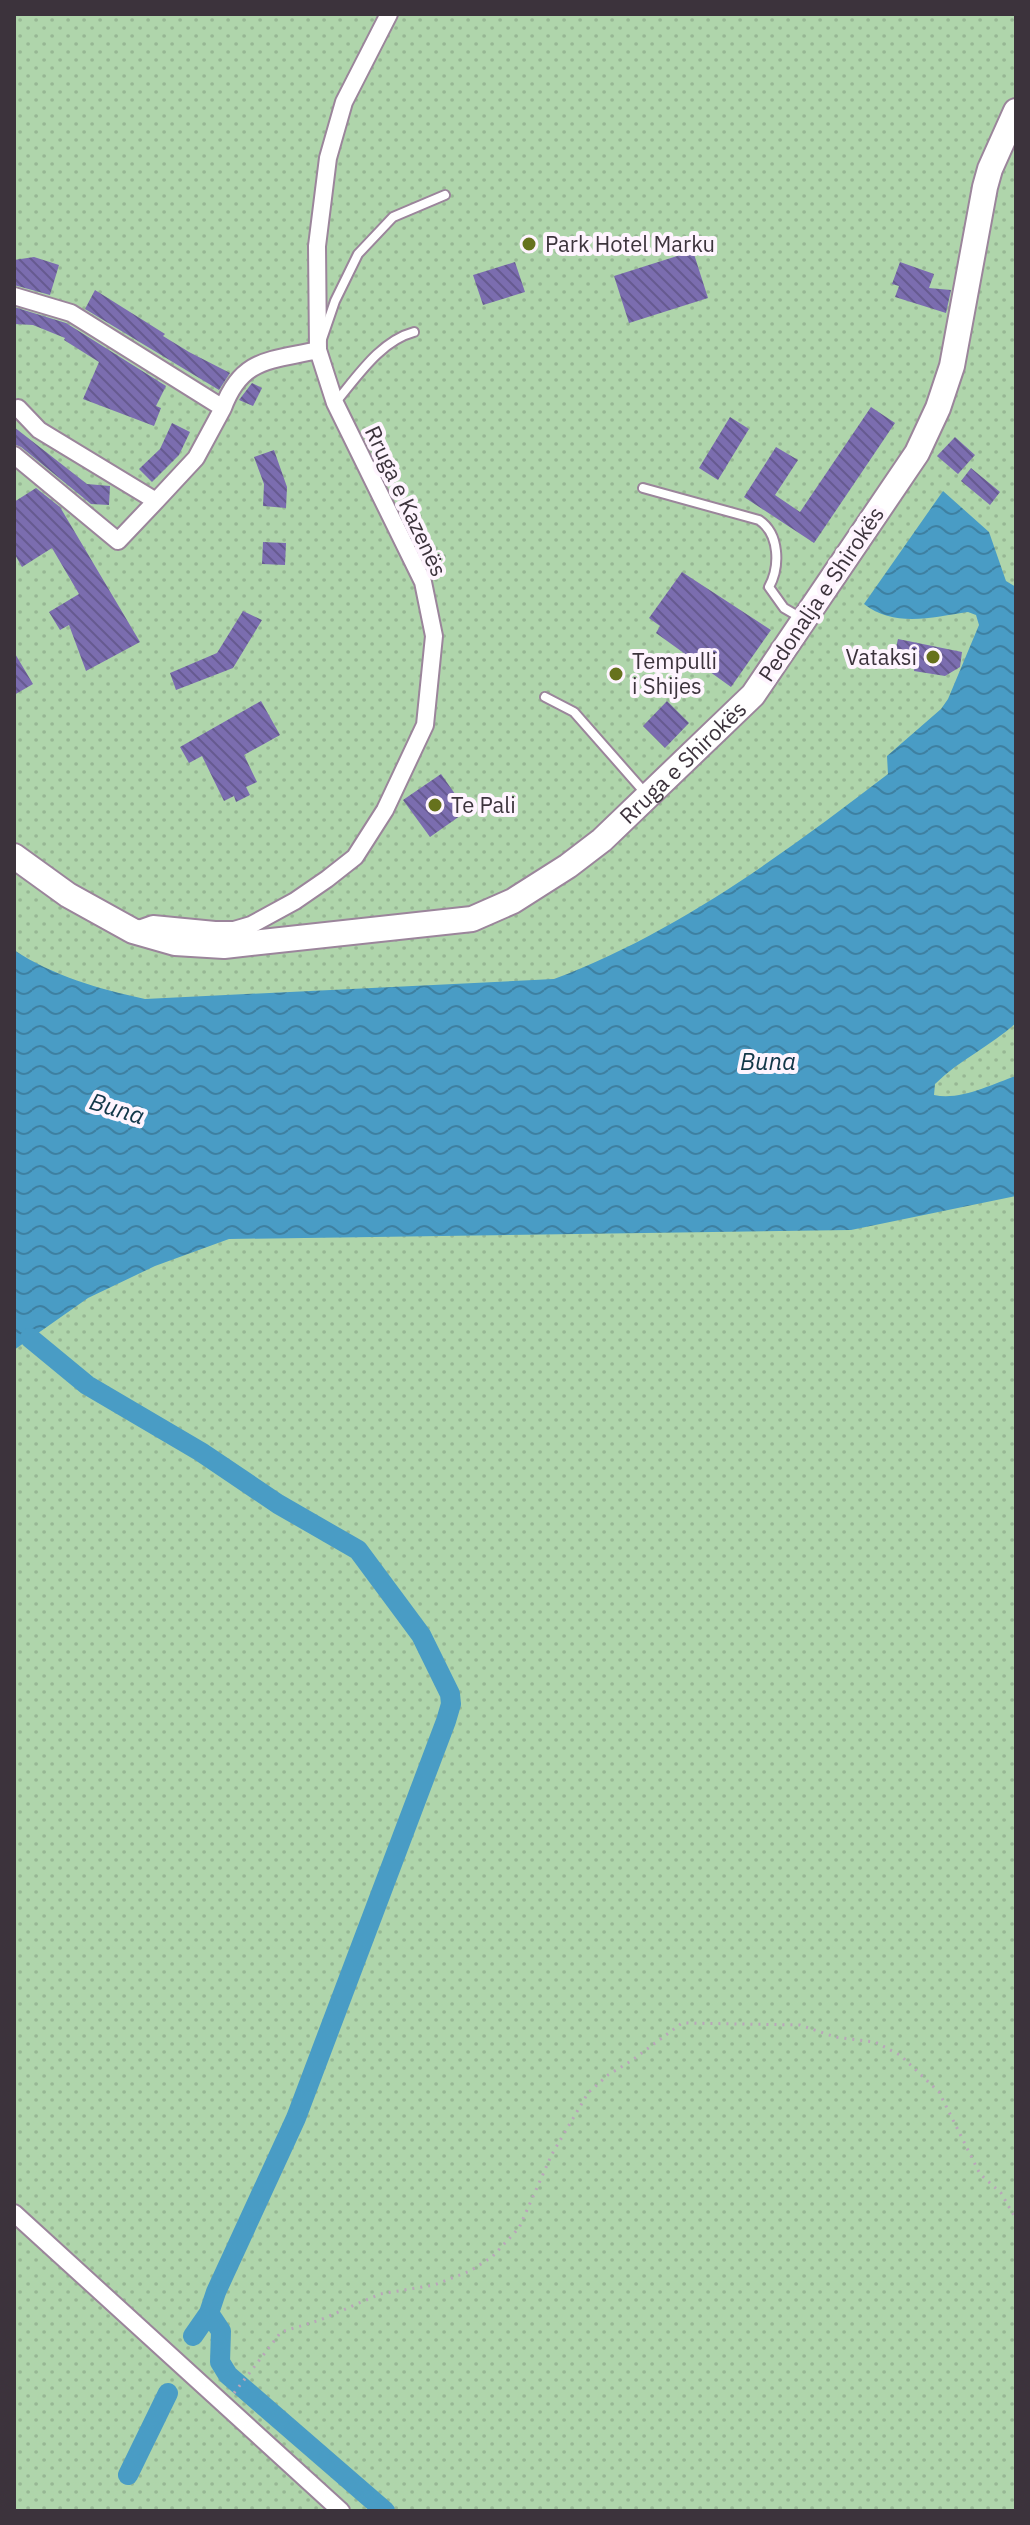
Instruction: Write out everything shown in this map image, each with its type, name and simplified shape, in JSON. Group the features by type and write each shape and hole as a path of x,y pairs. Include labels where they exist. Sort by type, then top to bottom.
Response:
{"main road":[{"name":"Rruga e Shirokës","path":"14,856 68,895 133,931 175,943 224,946 472,919 513,901 568,866 602,840 753,695 917,453 952,366 985,187 1016,111"}],"street":[{"name":"Rruga e Kazenës","path":"133,931 153,924 234,930 251,925 295,901 327,879 355,857 385,810 425,725 434,636 423,582 335,403 318,350 317,246 328,158 344,102 389,14"},
{"path":"14,296 71,313 223,408"},
{"path":"14,455 118,541 196,458 223,408 231,386 255,365 318,350"},
{"path":"18,408 39,430 156,501"},
{"path":"14,2213 341,2511"}],"lane":[{"path":"318,350 335,301 358,254 393,217 445,195"},
{"path":"335,403 375,355 396,338 414,332"},
{"path":"643,488 759,520 769,526 775,540 774,578 769,587 784,608 805,620"},
{"path":"545,697 574,712 647,795"}],"path":[{"path":"226,2405 281,2332 320,2320 380,2294 434,2285 470,2271 492,2257 519,2228 545,2166 588,2093 608,2075 682,2023 800,2025 835,2037 875,2042 900,2055 939,2092 980,2174 1001,2193 1016,2219"}],"green space":[{"path":"14,14 1016,14 1016,2511 14,2511"}],"water":[{"name":"Buna","path":"943,491 989,532 1006,581 1016,587 1016,1023 944,1075 935,1084 934,1095 965,1094 1016,1076 1016,1196 851,1230 229,1239 155,1266 88,1298 14,1350 14,950 44,967 77,980 145,999 554,979 644,939 728,889 888,774 887,756 941,709 948,699 979,625 976,615 968,612 928,618 901,618 888,616 864,604"}],"building":[{"path":"693,251 708,298 629,323 614,276"},
{"path":"34,257 59,265 50,295 14,285 14,260"},
{"path":"515,262 525,292 483,305 473,275"},
{"path":"900,262 934,274 929,288 951,290 946,313 895,297 899,286 892,284"},
{"path":"95,290 189,352 230,373 219,390 85,309"},
{"path":"14,307 66,323 166,386 156,406 161,408 154,426 83,399 99,362 65,338 33,325 14,324"},
{"path":"252,383 262,388 253,406 239,400"},
{"path":"871,407 895,423 814,543 744,497 776,447 798,460 775,495 800,512"},
{"path":"730,417 749,429 718,480 699,468"},
{"path":"172,423 190,432 179,455 152,482 139,469 160,449"},
{"path":"14,427 87,484 110,486 109,505 91,504 14,444"},
{"path":"955,437 975,455 958,474 937,456"},
{"path":"274,450 287,487 286,508 263,506 264,484 254,457"},
{"path":"971,468 1000,492 990,505 961,481"},
{"path":"36,488 60,507 140,642 86,671 69,625 60,630 49,612 79,594 52,548 22,567 14,553 14,502"},
{"path":"263,542 286,543 285,565 262,564"},
{"path":"682,572 771,630 731,687 656,633 660,626 649,618"},
{"path":"243,611 262,620 233,668 176,690 170,673 217,653"},
{"name":"Vataksi","path":"898,639 962,652 960,667 945,676 914,671 916,659 894,656"},
{"path":"14,652 33,684 14,695"},
{"path":"261,701 280,735 244,755 257,782 246,787 250,795 236,802 234,796 224,801 202,756 189,763 180,747"},
{"path":"667,701 689,723 665,748 643,726"},
{"name":"Te Pali","path":"441,774 467,811 430,837 403,800"}],"waterway":[{"path":"30,1338 87,1385 358,1550 421,1635 450,1694 451,1704 446,1721 296,2118 209,2313 221,2331 220,2362 228,2375 385,2511"},
{"path":"193,2336 209,2313"},
{"path":"128,2475 168,2393"}],"place":[{"name":"Park Hotel Marku","path":"529,244"},
{"name":"Vataksi","path":"933,657"},
{"name":"Tempulli i Shijes","path":"616,674"},
{"name":"Te Pali","path":"435,805"}]}
